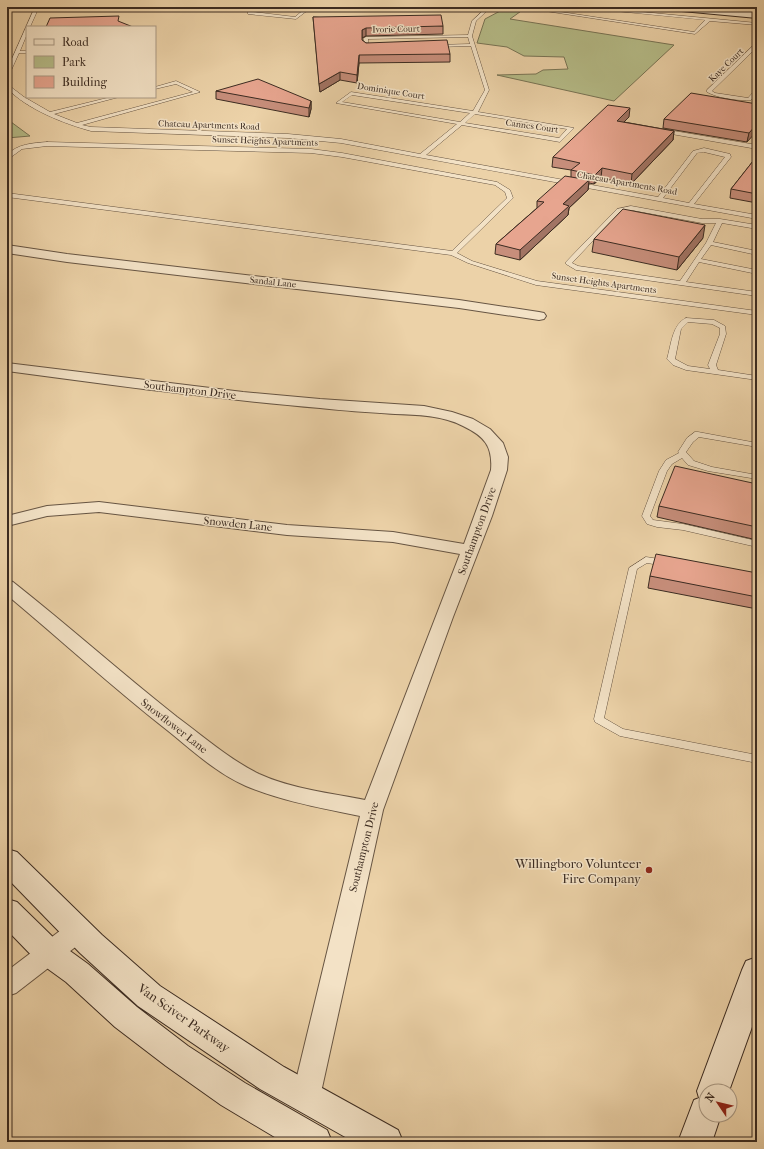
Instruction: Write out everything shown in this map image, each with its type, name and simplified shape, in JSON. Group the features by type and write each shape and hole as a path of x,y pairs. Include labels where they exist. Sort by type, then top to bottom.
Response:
{"street":[{"path":"671,7 757,15"},
{"name":"Sandal Lane","path":"7,249 60,257 459,304 539,316"},
{"name":"Southampton Drive","path":"7,366 112,381 320,404 424,411 447,415 468,422 485,432 495,443 500,457 498,470 484,516 372,810 306,1097"},
{"name":"Snowden Lane","path":"7,521 47,511 99,507 125,509 205,521 274,529 400,538 470,550"},
{"name":"Snowflower Lane","path":"7,586 66,634 132,692 227,767 253,780 278,789 303,796 372,810"},
{"name":"Van Sciver Parkway","path":"7,860 78,931 149,996 210,1038 306,1097 386,1142"},
{"path":"7,911 48,952 77,973 126,1017 177,1056 233,1094 316,1142"},
{"path":"7,985 48,952 78,931"},
{"path":"716,1083 757,970"},
{"path":"695,1142 702,1123"}],"lane":[{"path":"28,26 38,7"},
{"path":"256,7 249,13 296,18 310,7"},
{"path":"422,155 476,112 487,90 470,36 474,21 489,7"},
{"path":"577,7 757,24"},
{"path":"541,10 695,33 709,19"},
{"path":"7,75 26,30"},
{"name":"Ivorie Court","path":"381,47 366,48 366,38 470,36"},
{"path":"21,43 26,42"},
{"name":"Ivorie Court","path":"427,46 472,45"},
{"name":"Kaye Court","path":"757,45 709,92 749,99 757,89"},
{"path":"17,52 26,52"},
{"path":"74,125 198,92 176,82 156,88"},
{"name":"Chateau Apartments Road","path":"7,85 16,94 50,114 74,125 105,131 288,136 323,139 422,155 757,217"},
{"name":"Dominique Court","path":"463,123 338,103 352,93 476,112"},
{"path":"50,114 113,98"},
{"name":"Cannes Court","path":"463,123 560,140 571,128 476,112"},
{"path":"658,130 757,147"},
{"name":"Sunset Heights Apartments","path":"7,158 13,151 20,148 47,144 311,151 342,155 497,184 508,191 510,198 453,253"},
{"path":"660,198 695,152 704,150 728,155 728,157 691,204"},
{"name":"Sunset Heights Apartments","path":"7,195 453,253 470,262 536,283 757,313"},
{"path":"757,227 720,221 702,221 631,208 619,210 568,263 576,268 757,294"},
{"path":"682,283 708,243 720,221"},
{"path":"708,243 757,252"},
{"path":"697,260 757,272"},
{"path":"715,371 712,365 723,334 723,326 714,322 686,320 678,329 670,359 675,364 689,369 715,371 757,378"},
{"path":"757,445 698,434 690,440 682,452 683,454 669,462 663,471 646,516 650,522 665,526 683,527 757,544"},
{"path":"683,454 691,463 711,469 757,477"},
{"path":"675,564 646,560 633,568 599,719 620,732 757,759"}],"green space":[{"path":"524,9 510,19 674,45 614,101 497,75 536,74 543,70 568,69 564,57 524,56 507,47 477,43 485,19 502,10"},
{"path":"7,119 30,136 7,138"}],"building":[{"path":"441,15 443,26 366,28 362,30 362,40 366,43 447,40 450,54 359,55 357,75 340,72 319,84 313,17"},
{"path":"119,16 118,21 130,26 46,26 50,18"},
{"path":"258,79 311,101 309,108 216,91"},
{"path":"691,93 757,104 757,124 749,133 664,119"},
{"path":"608,105 630,108 617,121 674,131 632,174 602,168 595,175 571,170 580,163 553,157"},
{"path":"757,156 757,194 731,189"},
{"path":"565,176 589,180 563,204 569,206 520,250 496,244 544,202 537,201"},
{"path":"623,209 705,225 679,257 594,239"},
{"path":"675,466 757,484 757,527 659,506"},
{"path":"656,554 757,573 757,597 650,576"}],"place":[{"name":"Willingboro Volunteer Fire Company","path":"649,870"}]}
